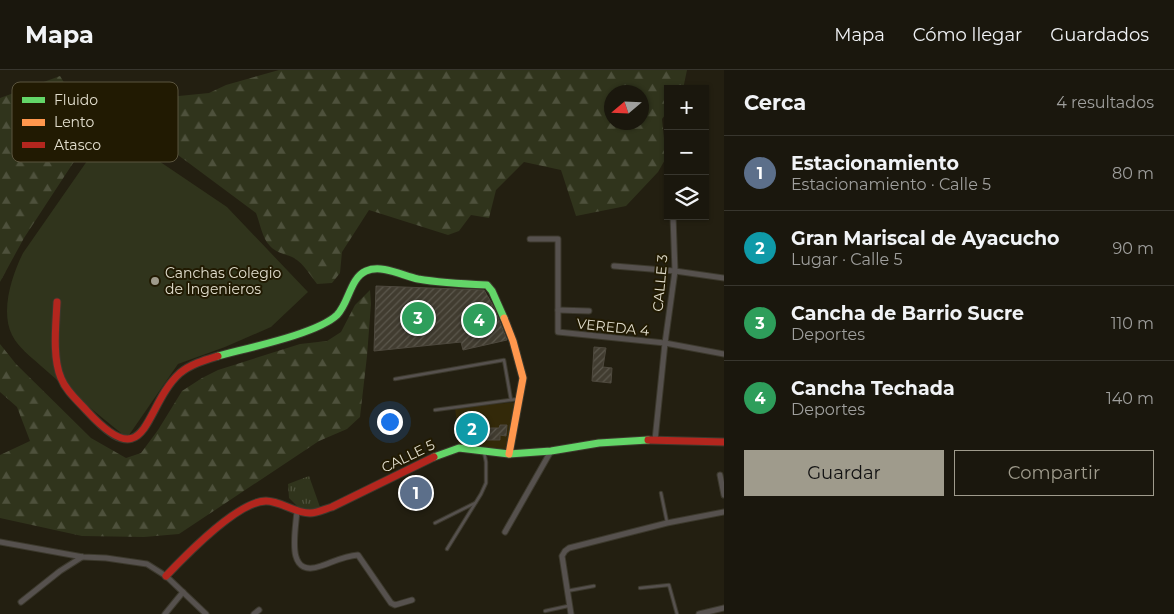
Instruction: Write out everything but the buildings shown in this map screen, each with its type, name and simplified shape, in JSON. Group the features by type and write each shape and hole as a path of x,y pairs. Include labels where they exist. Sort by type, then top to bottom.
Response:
{"street":[{"name":"CALLE 3","path":"655,440 675,271 673,220"},
{"name":"VEREDA 4","path":"530,239 558,239 558,332 665,343 724,354"},
{"path":"614,266 675,271 724,278"},
{"path":"57,302 56,340 58,368 66,387 101,426 121,440 137,436 144,429 169,385 182,372 198,362 303,332 329,321 344,306 357,278 366,271 379,269 456,284 487,285 499,305 520,364 523,378 509,454"},
{"path":"558,310 589,311"},
{"name":"CALLE 5","path":"166,576 201,543 230,519 254,503 264,500 311,513 332,507 401,472 450,450 468,449 509,454 551,451 599,443 655,440 724,442"},
{"path":"505,532 551,451"},
{"path":"720,476 724,495"},
{"path":"297,510 294,548 296,560 302,566 310,569 356,555 360,556 374,580 391,603 395,605 412,600"},
{"path":"571,614 562,556 569,548 668,523 724,512"},
{"path":"0,542 83,557 106,558 147,564 166,576 206,614"},
{"path":"21,602 60,571 83,557"},
{"path":"164,614 183,592"},
{"path":"699,614 724,608"}],"lane":[{"path":"395,379 504,360 511,400"},
{"path":"435,410 520,399"},
{"path":"447,549 486,483 484,452"},
{"path":"661,493 668,523"},
{"path":"435,523 476,502"},
{"path":"640,588 669,585 677,614"},
{"path":"567,590 594,586"},
{"path":"546,611 570,606"}],"shaded area":[{"path":"519,402 509,454 459,448 455,407"}],"green space":[{"path":"279,70 687,70 684,85 664,85 664,116 662,119 664,162 658,172 626,206 576,216 561,170 524,162 496,190 489,218 471,215 459,231 448,235 369,210 342,252 340,273 332,283 317,284 298,260 275,250 267,243 256,213 178,155 178,96 209,93 226,85"},
{"path":"60,76 64,82 44,82"},
{"path":"12,94 12,162 74,162 24,238 0,282 0,98"},
{"name":"Canchas Colegio de Ingenieros","path":"86,162 160,162 227,207 308,292 271,327 225,347 178,364 127,438 21,348 12,335 7,315 7,304 15,272 23,253"},
{"path":"370,290 371,304 367,356 360,417 347,429 319,441 179,534 144,537 82,536 0,518 0,455 30,441 17,407 0,392 0,344 16,364 91,438 126,458 141,453 182,391 218,370 300,344 327,341 341,332 355,305"},
{"path":"309,476 320,507 306,510 299,508 289,498 288,484"}],"traffic: fast":[{"path":"218,356 281,340 327,322 341,310 356,279 361,274 372,269 392,271 412,278 487,285 492,291 504,318"},
{"path":"434,457 459,448 509,454 551,451 599,443 648,440"}],"traffic: slow":[{"path":"504,318 513,341 523,378 509,454"}],"traffic: jam":[{"path":"57,302 55,330 56,360 63,383 76,400 107,430 122,438 134,438 143,430 168,387 180,373 193,365 218,356"},
{"path":"648,440 724,442"},
{"path":"166,576 227,519 254,503 266,501 298,511 318,512 434,457"}],"place":[{"name":"Canchas Colegio de Ingenieros","path":"155,281"},
{"name":"Cancha de Barrio Sucre","path":"418,318"},
{"name":"Cancha Techada","path":"479,320"},
{"name":"Gran Mariscal de Ayacucho","path":"472,429"},
{"name":"Estacionamiento","path":"416,493"}]}
